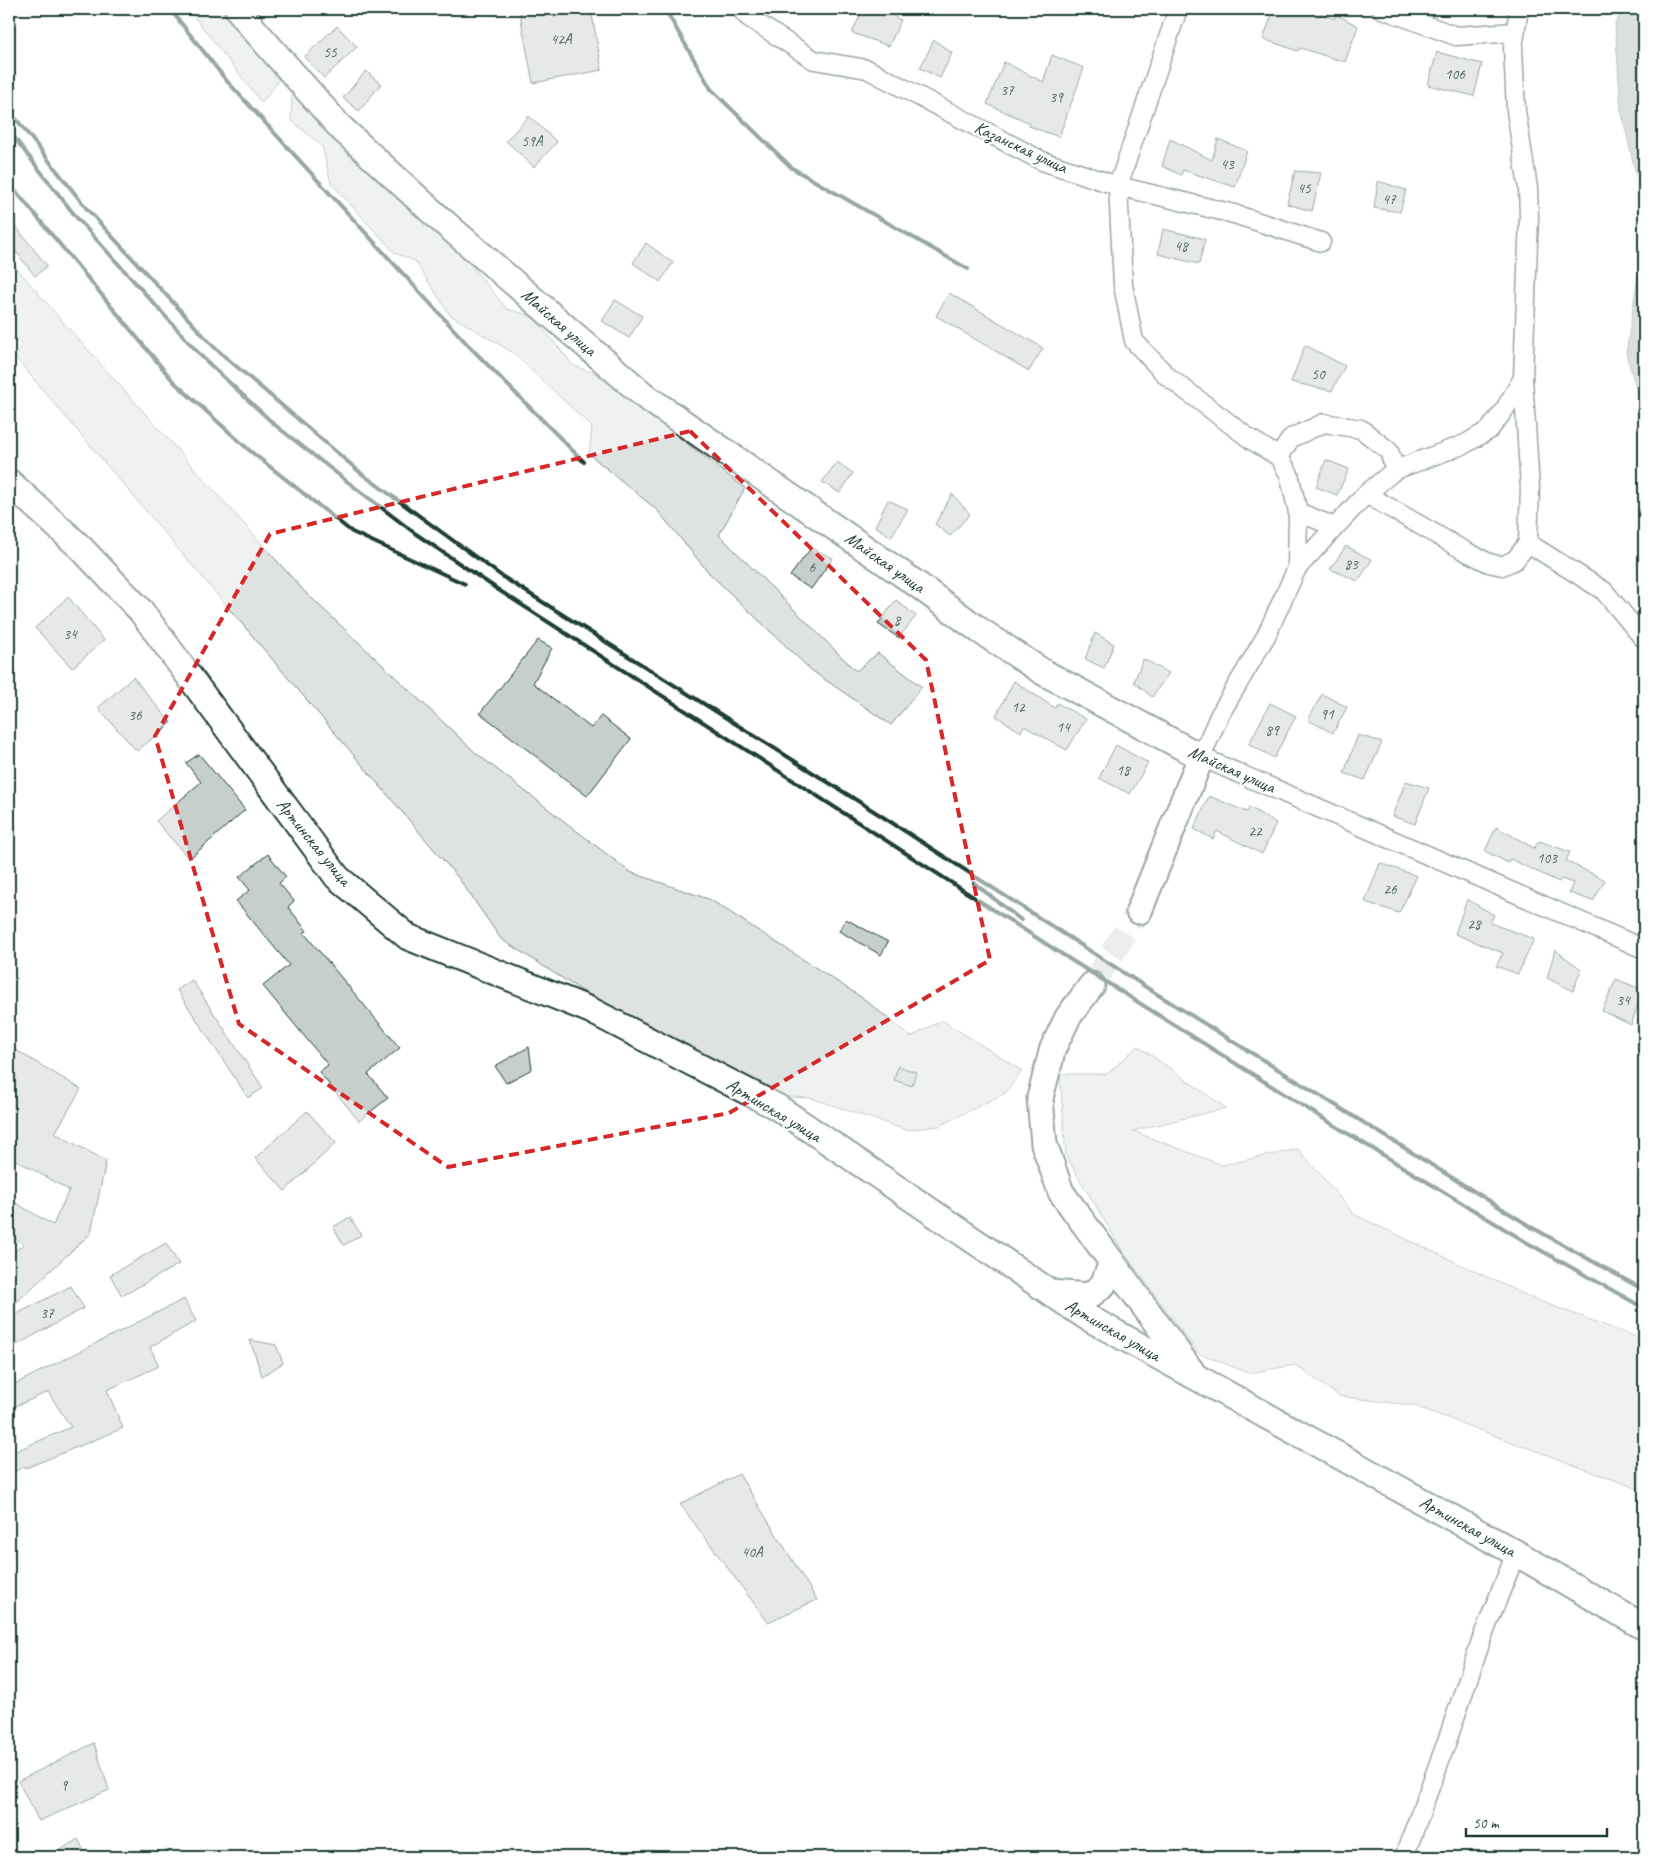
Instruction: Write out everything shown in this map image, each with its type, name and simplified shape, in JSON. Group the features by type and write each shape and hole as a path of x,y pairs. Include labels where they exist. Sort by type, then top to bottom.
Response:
{"street":[{"name":"Майская улица","path":"238,9 340,126 440,219 646,397 918,585 979,630 1043,672 1201,757 1644,949"},
{"name":"Казанская улица","path":"741,9 748,17 814,60 867,69 1042,161 1118,186 1234,214 1321,242"},
{"path":"1178,9 1118,186 1123,285 1134,340 1167,376 1250,439 1279,457 1289,474 1298,512 1297,568"},
{"path":"1382,9 1456,36 1515,32"},
{"path":"1366,494 1489,563 1502,566 1515,560 1528,543 1530,488 1523,378 1529,216 1528,188 1516,111 1512,48 1519,9"},
{"path":"1140,911 1219,716 1266,636 1297,568 1366,494 1394,470 1465,444 1489,430 1503,412 1523,378"},
{"path":"1279,457 1292,438 1324,423 1361,429 1389,451 1394,470"},
{"name":"Артинская улица","path":"9,482 80,547 141,611 337,877 408,937 590,1010 777,1107 1084,1316 1516,1552 1644,1627"},
{"path":"1298,512 1335,527"},
{"path":"1528,543 1604,591 1644,639"},
{"path":"1092,985 1068,1017 1053,1048 1040,1098 1044,1144 1061,1192 1196,1378"},
{"path":"1051,1293 1089,1296 1103,1286 1112,1262"},
{"path":"1404,1857 1446,1744 1482,1638 1516,1552"}],"highlighted area":[{"path":"690,431 926,660 990,960 729,1113 448,1167 239,1024 155,736 270,534"}],"shaded area":[{"path":"188,9 221,9 279,80 262,103"},
{"path":"1623,9 1644,9 1644,210 1621,110 1615,24"},
{"path":"292,94 469,263 507,309 532,316 574,366 597,374 745,488 719,535 856,671 878,653 922,687 891,725 811,670 709,573 657,510 589,454 592,427 512,352 450,315 415,261 395,253 331,183 322,146 291,120"},
{"path":"1644,236 1644,414 1626,354"},
{"path":"9,259 303,590 477,754 630,872 711,900 864,999 911,1037 942,1020 1022,1071 1005,1093 939,1126 906,1130 811,1098 770,1096 626,1019 501,939 460,880 14,356 23,343 9,336"},
{"path":"1138,1046 1226,1108 1133,1131 1222,1165 1298,1149 1355,1215 1532,1298 1644,1340 1644,1491 1415,1406 1339,1396 1295,1365 1249,1373 1198,1353 1122,1250 1066,1156 1060,1074 1107,1074"}],"building":[{"path":"519,9 591,9 602,70 533,83"},
{"path":"863,9 880,9 901,20 889,46 852,33"},
{"path":"1274,9 1310,9 1334,19 1336,14 1358,26 1345,62 1300,48 1298,51 1263,39"},
{"path":"337,26 357,47 324,78 304,57"},
{"path":"934,40 952,53 940,78 920,68"},
{"path":"1437,52 1482,64 1474,96 1428,85"},
{"path":"1052,55 1084,68 1059,137 1029,126 1030,123 987,104 1004,62 1043,82"},
{"path":"366,71 381,84 359,111 343,98"},
{"path":"529,116 557,142 534,167 506,141"},
{"path":"1170,139 1212,160 1218,139 1247,151 1235,187 1183,170 1181,175 1162,166"},
{"path":"1295,171 1321,173 1312,211 1287,204"},
{"path":"1378,181 1406,190 1400,212 1374,208"},
{"path":"9,218 47,266 35,276 9,243"},
{"path":"1163,229 1205,239 1199,264 1158,254"},
{"path":"646,243 673,263 660,282 633,263"},
{"path":"949,293 1043,348 1029,371 936,316"},
{"path":"615,300 642,316 629,338 602,321"},
{"path":"1305,345 1345,366 1332,391 1291,382"},
{"path":"1326,460 1349,469 1337,495 1316,487"},
{"path":"837,462 853,473 840,493 822,482"},
{"path":"952,494 970,514 950,536 935,524"},
{"path":"888,500 908,509 891,537 875,526"},
{"path":"1346,546 1372,560 1358,581 1330,569"},
{"path":"811,548 833,558 811,589 790,576"},
{"path":"68,597 104,640 72,668 35,628"},
{"path":"896,600 916,616 899,638 878,624"},
{"path":"1095,633 1114,644 1104,668 1085,659"},
{"path":"538,640 552,648 533,683 591,728 601,716 631,739 587,796 480,713"},
{"path":"1143,659 1169,673 1152,697 1134,682"},
{"path":"133,677 171,723 137,751 98,708"},
{"path":"1014,681 1055,708 1057,703 1086,719 1067,750 1024,726 1021,732 996,716"},
{"path":"1322,694 1347,707 1333,733 1308,720"},
{"path":"1270,703 1296,716 1274,758 1249,744"},
{"path":"1358,735 1382,742 1365,780 1344,773"},
{"path":"1116,745 1148,763 1130,794 1099,778"},
{"path":"199,754 245,810 189,859 156,821 201,782 186,763"},
{"path":"1406,781 1429,788 1415,824 1392,816"},
{"path":"1209,796 1247,812 1249,807 1276,823 1262,854 1217,831 1213,839 1194,829"},
{"path":"1496,827 1534,848 1539,841 1570,852 1566,861 1605,880 1593,901 1569,893 1573,883 1561,879 1559,882 1510,859 1508,863 1485,851"},
{"path":"268,854 286,877 279,883 294,901 288,907 307,931 304,933 400,1048 368,1074 388,1098 359,1121 319,1072 328,1065 263,986 289,965 236,901 250,890 239,877"},
{"path":"1380,863 1417,876 1399,913 1365,902"},
{"path":"1467,899 1494,915 1490,923 1534,939 1518,974 1496,966 1503,953 1455,934"},
{"path":"846,919 888,942 881,955 839,931"},
{"path":"1555,950 1581,969 1573,991 1547,978"},
{"path":"1616,979 1643,990 1631,1025 1602,1011"},
{"path":"192,980 263,1088 248,1098 177,990"},
{"path":"9,1046 81,1089 55,1133 106,1161 91,1233 9,1309 9,1255 24,1244 9,1235 9,1199 53,1225 69,1190 9,1156"},
{"path":"529,1047 532,1069 506,1083 495,1066"},
{"path":"898,1066 916,1072 912,1086 894,1080"},
{"path":"307,1111 336,1143 285,1191 255,1158"},
{"path":"350,1217 361,1235 344,1245 333,1227"},
{"path":"166,1243 179,1264 122,1296 110,1275"},
{"path":"71,1286 84,1308 9,1349 9,1318"},
{"path":"184,1299 196,1321 150,1347 159,1366 107,1390 123,1428 26,1468 25,1466 9,1475 9,1454 71,1427 48,1392 9,1409 9,1387"},
{"path":"250,1340 276,1345 283,1363 262,1376"},
{"path":"739,1474 817,1600 768,1622 680,1504"},
{"path":"94,1743 109,1790 39,1821 18,1781"},
{"path":"78,1839 87,1857 49,1857"}],"tunnel":[{"path":"1092,985 1139,911"}],"railway":[{"path":"170,9 226,80 469,346 584,462"},
{"path":"665,9 711,89 792,168 968,269"},
{"path":"9,110 87,209 215,348 362,474 503,577 880,815 1152,991 1533,1228 1644,1290"},
{"path":"9,131 77,218 203,358 275,425 416,534 497,589 1071,960 1319,1116 1526,1242 1644,1308"},
{"path":"9,183 174,382 249,450 352,532 465,584"},
{"path":"974,883 1021,920"}]}
